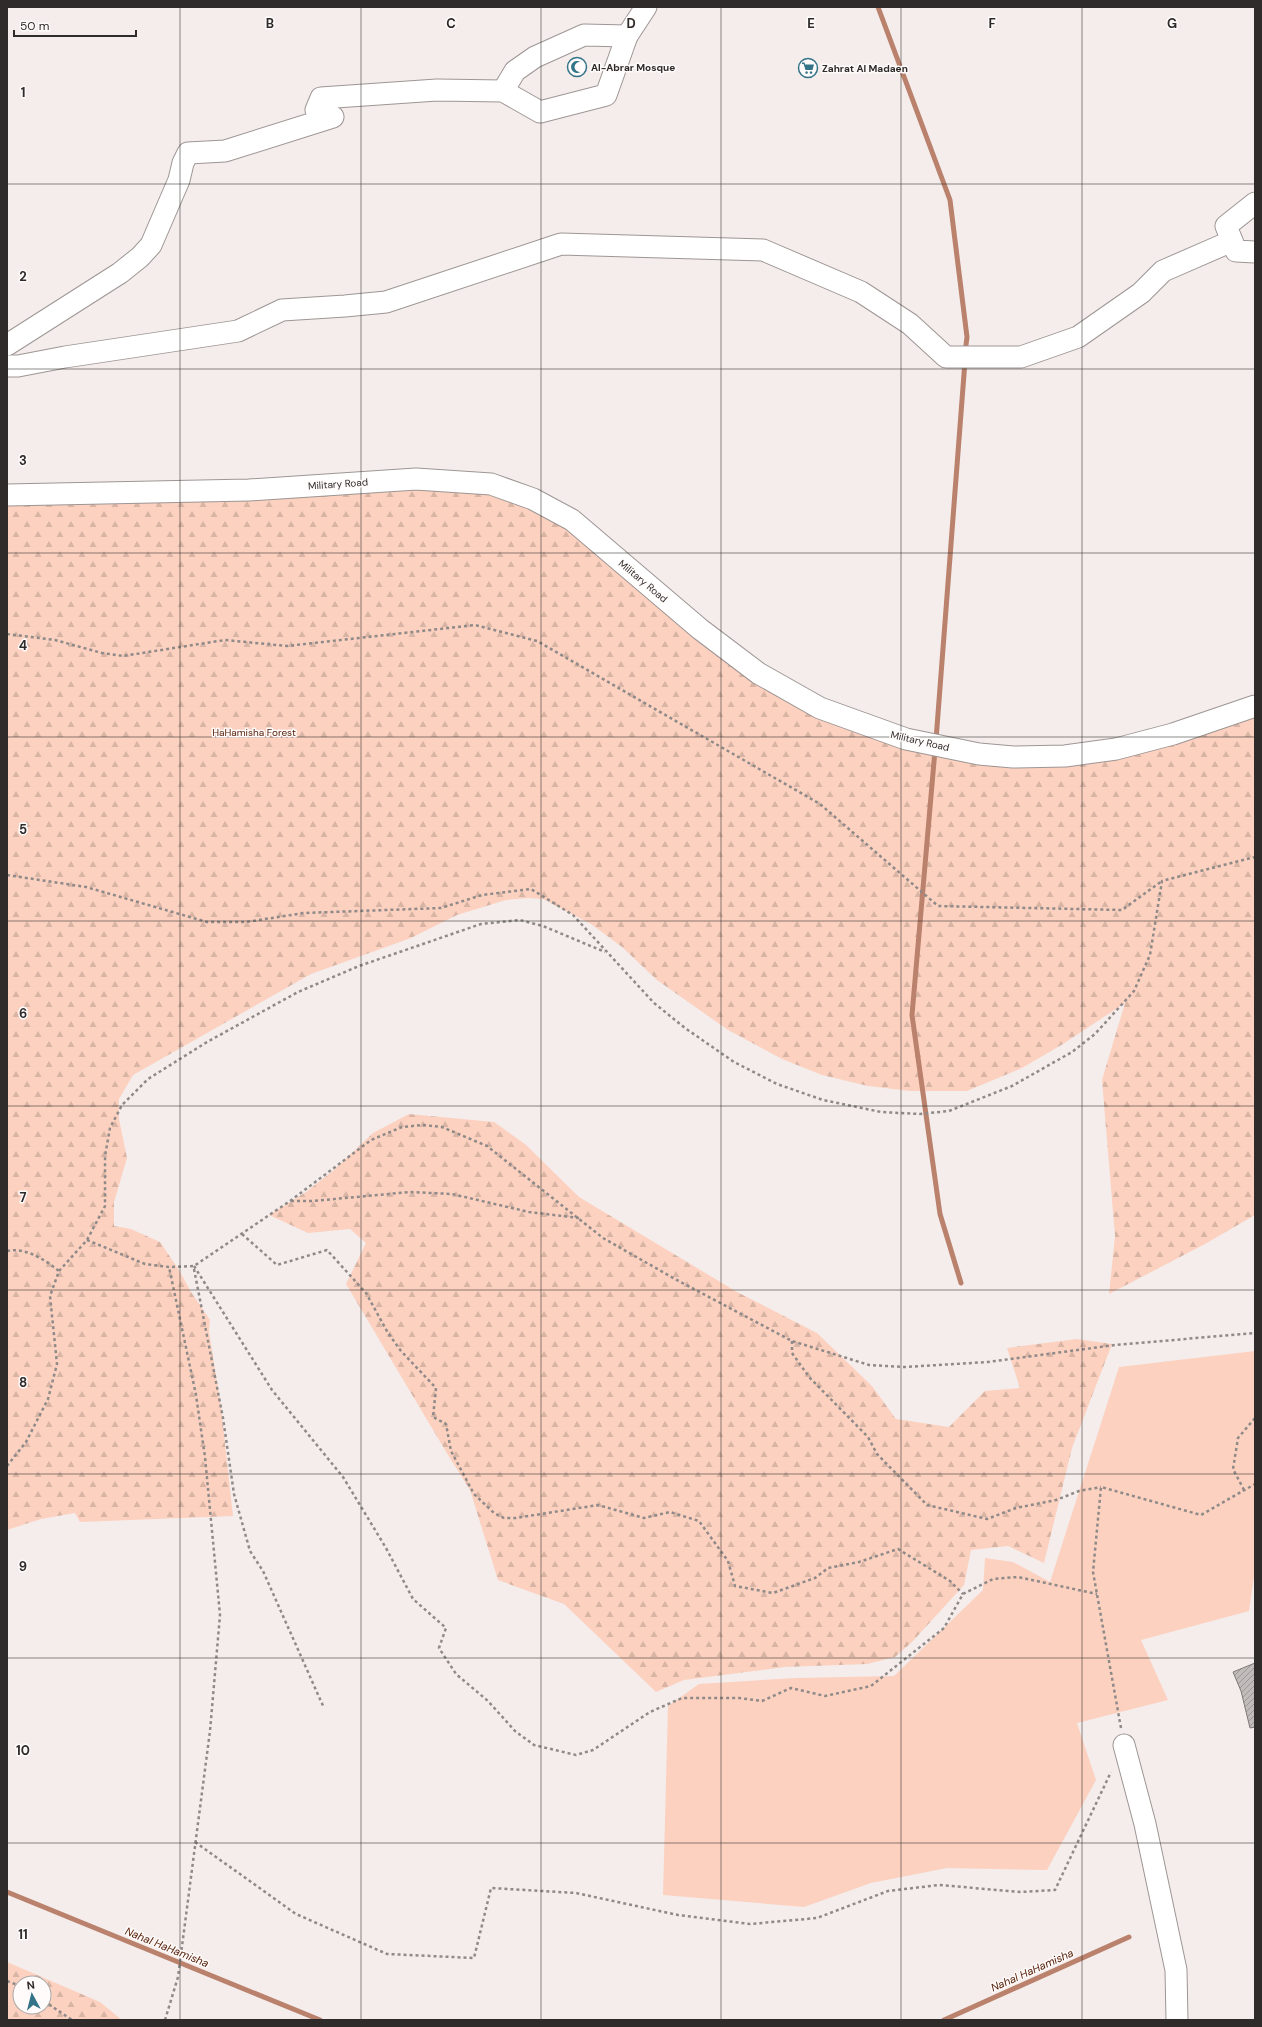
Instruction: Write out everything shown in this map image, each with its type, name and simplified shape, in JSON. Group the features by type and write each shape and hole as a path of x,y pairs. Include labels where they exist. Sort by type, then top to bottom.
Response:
{"street":[{"path":"7,344 120,273 140,257 151,245 179,180 182,162 188,153 225,151 333,117 316,110 321,98 437,90 503,91 540,112 606,95 627,36 646,7"},
{"path":"503,91 515,70 535,57 584,35 627,36"},
{"path":"1255,203 1226,226 1236,251 1255,252"},
{"path":"7,366 18,366 65,357 238,331 282,310 386,302 561,244 763,250 861,292 910,324 946,356 1021,357 1078,337 1141,293 1163,271 1232,241"},
{"name":"Military Road","path":"7,495 249,490 416,479 491,484 533,499 572,520 700,629 746,664 758,673 820,708 906,739 979,754 1013,757 1065,756 1116,749 1174,734 1255,706"},
{"path":"1124,1746 1145,1824 1176,1970 1177,2020"}],"path":[{"path":"7,634 56,640 102,653 123,656 225,640 287,646 475,625 537,641 820,804 938,906 1122,910 1162,881 1255,857"},
{"path":"7,875 86,887 207,922 246,922 304,913 441,908 482,895 532,889 573,915 654,1003 685,1028 734,1062 777,1084 823,1100 881,1112 920,1114 949,1111 1012,1086 1072,1052 1095,1034 1134,991 1150,955 1162,881"},
{"path":"7,1466 26,1442 48,1399 56,1364 50,1296 59,1271 87,1240 105,1206 105,1156 110,1128 122,1105 148,1080 207,1042 298,992 352,969 481,924 520,920 543,926 608,952"},
{"path":"87,1240 145,1264 169,1267 194,1266 290,1201 371,1140 402,1127 423,1125 442,1127 487,1146 603,1238 674,1279 792,1341 869,1365 905,1367 988,1362 1115,1344 1255,1333"},
{"path":"290,1201 313,1201 410,1192 452,1194 529,1212 578,1218"},
{"path":"242,1234 277,1265 327,1250 366,1293 388,1333 401,1351 436,1388 433,1417 446,1424 451,1451 474,1494 494,1512 504,1518 516,1518 598,1505 644,1518 670,1512 699,1521 728,1561 735,1586 773,1593 815,1578 828,1568 859,1562 898,1549 950,1581 963,1594"},
{"path":"7,1251 12,1250 39,1256 59,1271"},
{"path":"194,1266 272,1390 342,1477 386,1548 413,1599 446,1628 439,1648 456,1674 488,1701 515,1731 534,1746 576,1755 593,1750 650,1712 682,1698 739,1698 762,1701 791,1688 825,1696 871,1686 944,1628 963,1594 993,1579 1018,1577 1097,1594"},
{"path":"194,1266 222,1418 234,1494 250,1551 263,1571 324,1708"},
{"path":"165,2020 178,1977 210,1730 220,1615 206,1457 196,1395 169,1267"},
{"path":"792,1341 792,1353 809,1377 868,1437 877,1454 927,1505 987,1519 1016,1508 1056,1500 1079,1490 1101,1487 1202,1515 1255,1484"},
{"path":"1244,1490 1233,1469 1238,1438 1255,1418"},
{"path":"195,1842 296,1914 387,1954 474,1958 491,1888 576,1893 678,1915 750,1924 817,1918 888,1891 939,1885 1022,1892 1055,1890 1124,1746 1093,1572 1101,1487"},
{"path":"52,2006 72,2020"}],"green space":[{"name":"HaHamisha Forest","path":"452,474 519,489 836,724 972,760 1110,749 1255,709 1255,1215 1205,1244 1109,1294 1115,1236 1102,1080 1125,1003 1063,1044 1022,1068 967,1091 910,1091 868,1086 822,1075 782,1059 728,1030 657,980 622,947 591,924 543,899 528,898 506,900 457,915 411,938 311,974 133,1075 119,1099 119,1119 127,1158 114,1202 114,1226 131,1229 160,1242 210,1320 209,1331 221,1407 233,1516 80,1522 75,1513 41,1519 7,1530 7,498"},
{"path":"409,1114 494,1122 525,1144 579,1197 737,1292 817,1333 872,1386 896,1419 949,1427 985,1391 1020,1388 1007,1348 1077,1339 1112,1344 1072,1448 1044,1563 1008,1546 971,1550 964,1585 912,1642 895,1657 867,1664 785,1667 684,1680 656,1692 564,1604 498,1580 470,1490 346,1284 366,1243 350,1229 308,1233 269,1215 306,1192 334,1170 373,1133"},
{"path":"1255,1351 1255,1570 1249,1611 1141,1640 1168,1700 1077,1723 1096,1780 1047,1870 947,1868 871,1883 804,1907 663,1895 668,1706 699,1684 796,1678 894,1676 983,1590 985,1558 1013,1562 1050,1582 1119,1367"},
{"path":"7,1962 37,1975 12,1975 12,2015 52,2015 52,1981 100,2002 122,2020 7,2020"}],"building":[{"path":"1255,1663 1255,1727 1250,1728 1241,1691 1233,1672"}],"waterway":[{"path":"878,7 950,200 967,337 965,353"},
{"path":"936,740 965,361"},
{"path":"935,750 912,1015 940,1214 961,1283"},
{"name":"Nahal HaHamisha","path":"7,1892 320,2020"},
{"name":"Nahal HaHamisha","path":"944,2020 1129,1937"}],"place":[{"name":"Al-Abrar Mosque","path":"577,67"},
{"name":"Zahrat Al Madaen","path":"808,68"}]}
